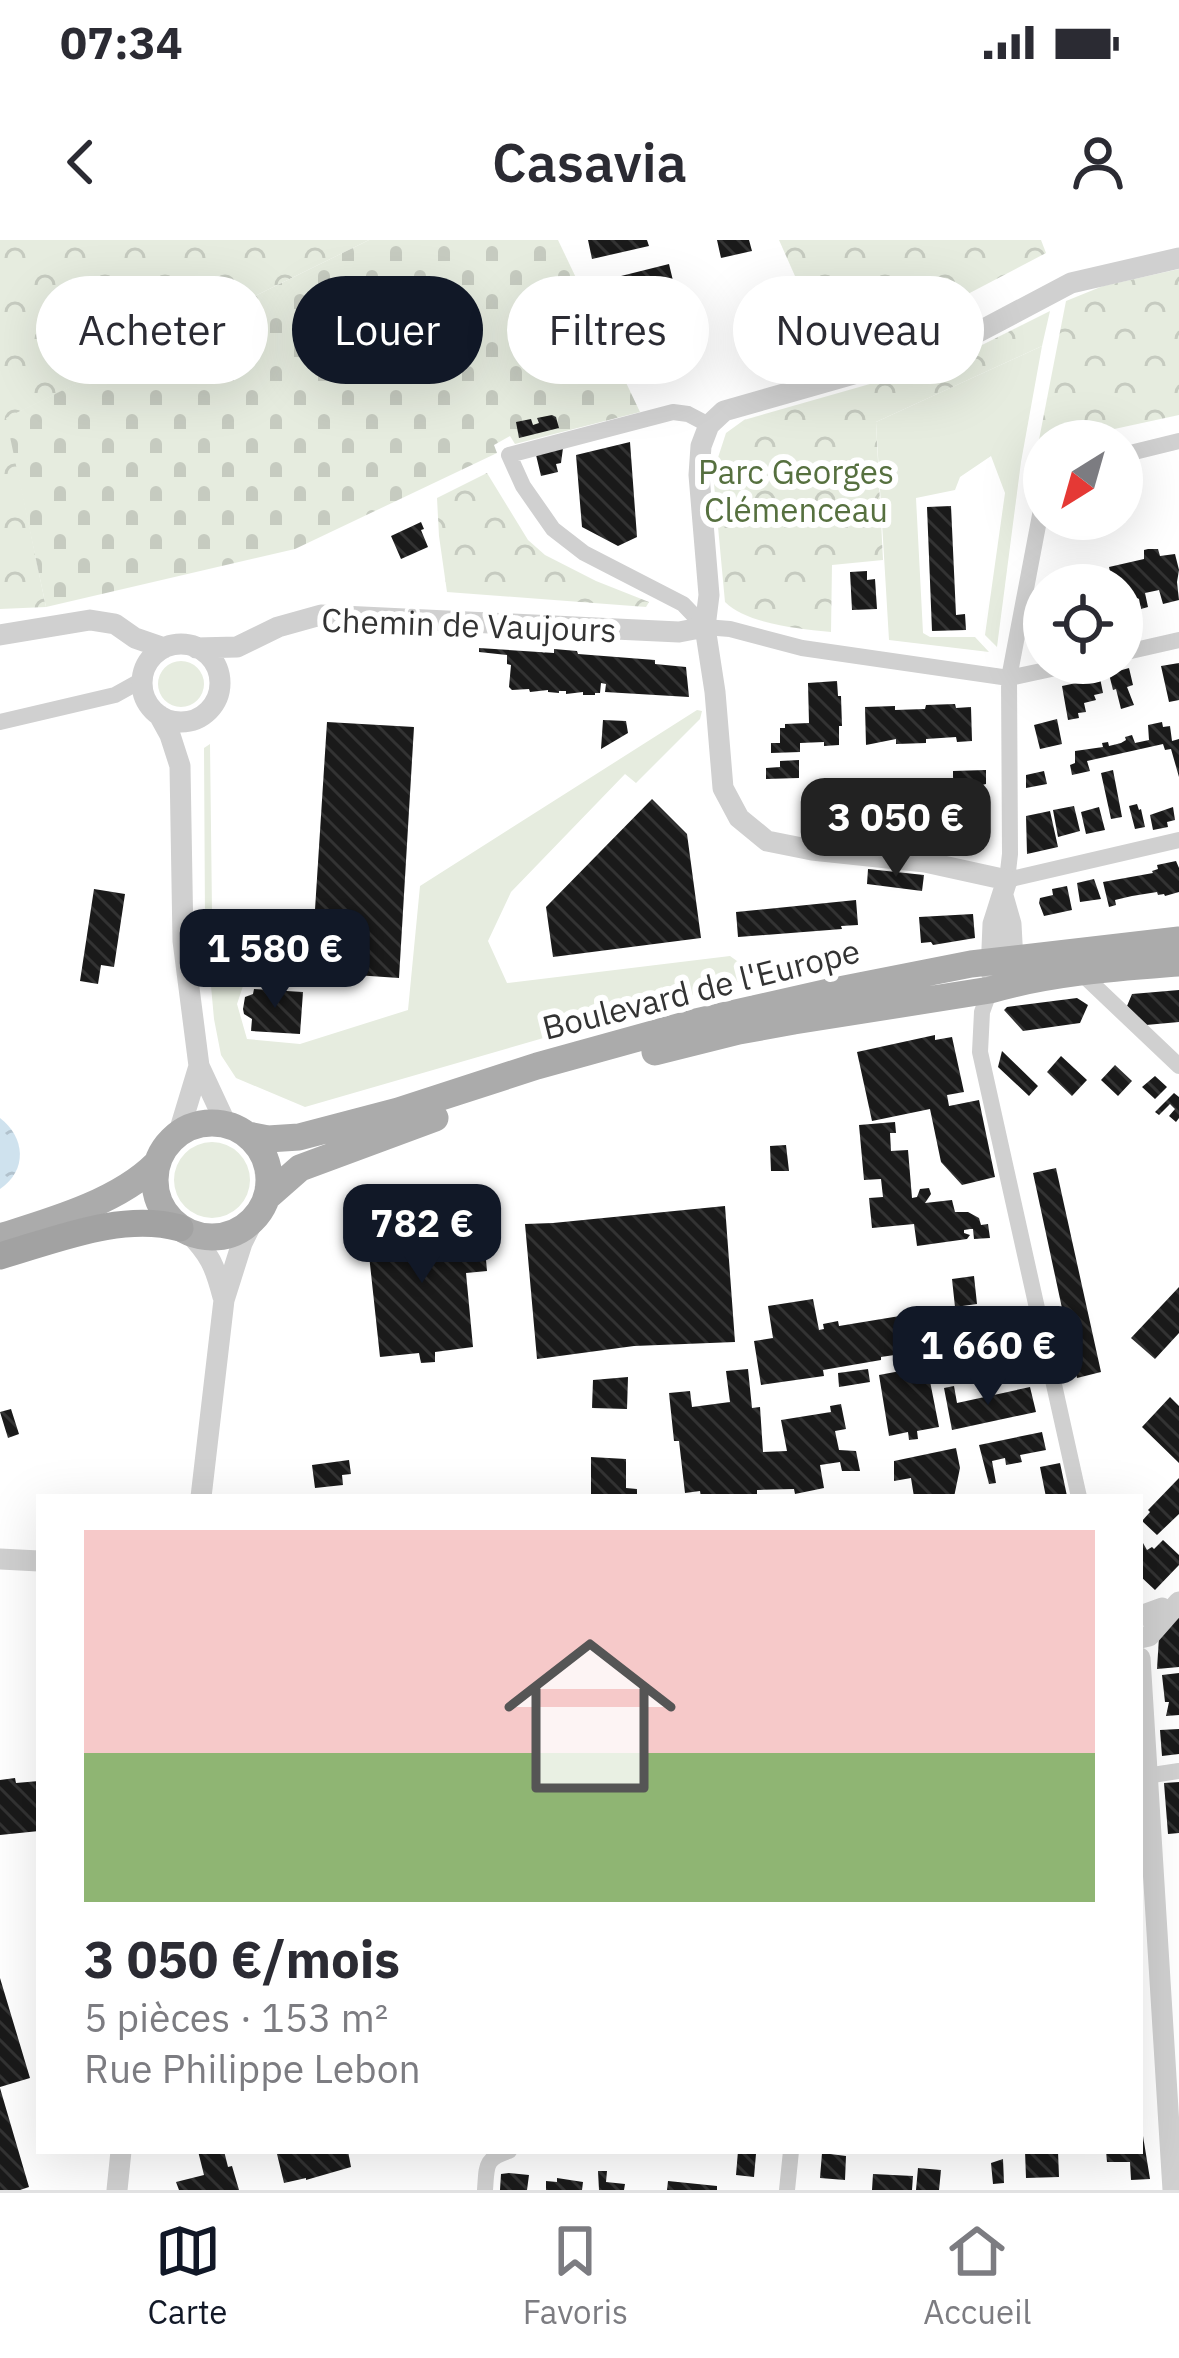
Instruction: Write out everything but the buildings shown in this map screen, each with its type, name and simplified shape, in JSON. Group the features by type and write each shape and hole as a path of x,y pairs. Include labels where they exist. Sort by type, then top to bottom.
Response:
{"highway":[{"path":"0,1256 118,1224 157,1222 183,1230"}],"main road":[{"name":"Boulevard de l'Europe","path":"260,1208 300,1168 404,1128 558,1079 739,1031 998,975 1036,956 1179,940"},
{"name":"Boulevard de l'Europe","path":"237,1130 268,1139 299,1137 715,1017 849,988 1179,963"},
{"path":"0,1237 141,1179 165,1146 194,1125 210,1122 237,1130 260,1148 269,1180 260,1208 239,1230 204,1237 183,1230 167,1216 154,1182 156,1164"}],"street":[{"path":"1179,258 1071,283 965,339 724,411 709,425 701,446 699,475 709,596 705,627 716,692 723,788 740,818 767,841 926,862 1005,887 1179,840"},
{"path":"709,425 673,412 509,455 554,529 584,553 683,604 705,627 802,648 1009,678 1023,675"},
{"path":"1143,450 1179,441"},
{"path":"1035,540 1009,678 1010,854 1005,887 1011,924 998,975 982,1012 980,1052 1078,1494"},
{"name":"Chemin de Vaujours","path":"196,648 237,647 278,627 321,615 679,632 705,627"},
{"path":"0,635 90,620 115,624 135,638 164,648"},
{"path":"135,638 142,650 143,693 170,735 180,766 183,940 199,1066 237,1130"},
{"path":"1143,648 1179,640"},
{"path":"0,722 116,695 144,673 154,656 175,645 196,648 214,663 220,685"},
{"path":"159,716 185,722 210,710 237,647"},
{"path":"180,766 199,718"},
{"path":"1079,972 1179,1066"},
{"path":"179,1132 199,1066"},
{"path":"201,1494 224,1300 242,1243 260,1208"},
{"path":"183,1230 214,1264 224,1300"},
{"path":"0,1559 36,1561"},
{"path":"1143,1638 1173,1602"},
{"path":"1143,1714 1148,1929 1171,2058 1173,2190"},
{"path":"1146,1776 1179,1771"},
{"path":"117,2190 122,2154"},
{"path":"485,2190 488,2162 500,2154"},
{"path":"787,2190 791,2154"}],"green space":[{"path":"0,240 369,240 268,290 268,276 36,276 36,384 76,384 7,418 46,607 0,609"},
{"path":"369,240 558,240 575,276 507,276 507,384 627,384 640,412 515,444 510,436 494,445 497,453 295,549 46,607 6,418 75,384 268,384 268,290 292,278 292,384 483,384 483,276 296,276"},
{"path":"779,240 1041,240 1046,253 984,285 984,276 795,276"},
{"path":"1179,269 1179,415 1143,423 1043,420 1066,301 1103,286"},
{"name":"Parc Georges Clémenceau","path":"1050,311 1042,346 984,373 984,344"},
{"path":"1042,346 1029,420 1023,420 997,647 985,635 1005,493 991,456 960,477 955,490 916,498 923,633 975,637 989,652 889,640 876,422 959,384 984,384 984,373"},
{"name":"Parc Georges Clémenceau","path":"870,384 959,384 876,422 883,560 832,565 831,632 760,620 725,602 713,473 726,433 744,420"},
{"path":"487,473 528,540 545,555 649,602 646,607 447,592 437,498"},
{"path":"181,661 197,668 204,684 197,700 181,707 165,700 158,684 165,668"},
{"path":"702,711 700,719 636,783 625,774 511,892 488,941 507,983 730,956 758,976 305,1107 236,1078 221,1055 214,1019 205,920 204,748 210,744 212,911 224,916 243,986 237,1004 247,1039 300,1044 408,1010 420,886"},
{"path":"212,1142 239,1153 250,1180 239,1207 212,1218 185,1207 174,1180 185,1153"}],"water":[{"path":"0,1118 14,1134 20,1154 15,1173 0,1189"}]}
